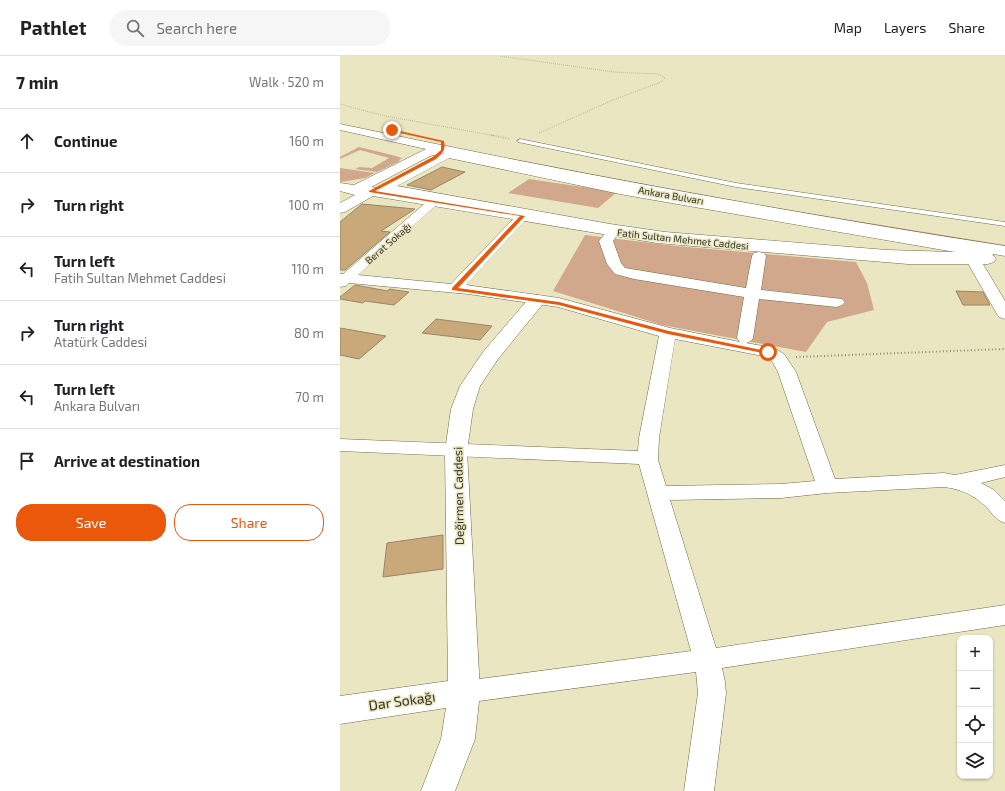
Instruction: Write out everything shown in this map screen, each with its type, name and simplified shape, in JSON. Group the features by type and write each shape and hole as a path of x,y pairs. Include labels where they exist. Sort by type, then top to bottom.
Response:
{"main road":[{"name":"Ankara Bulvarı","path":"340,118 443,146 610,184 736,207 1005,251"},
{"name":"Ankara Bulvarı","path":"340,128 443,146 472,147 728,196 1005,242"},
{"path":"340,199 364,190 434,158 442,152 443,146"},
{"name":"Fatih Sultan Mehmet Caddesi","path":"340,187 435,201 657,238 908,259 973,260 1005,258"},
{"path":"340,209 364,190"},
{"name":"Değirmen Caddesi","path":"438,791 458,739 464,692 456,451 462,409 470,386 490,356 537,300"},
{"name":"Dar Sokağı","path":"340,710 464,692"}],"street":[{"path":"449,155 625,191 986,253 986,255 950,256 887,254 666,236 610,228 468,202 386,188 442,157 449,155"},
{"name":"Berat Sokağı","path":"343,280 435,201"},
{"path":"454,289 523,216"},
{"path":"614,231 606,241 606,245 614,264 620,271 663,280 754,294 837,302"},
{"path":"746,338 759,256"},
{"path":"973,260 1005,314"},
{"path":"343,280 454,289 537,300 585,309 668,333 768,352 778,358 787,372 827,486"},
{"path":"668,333 649,438 648,458 707,660 712,682 712,693 699,791"},
{"path":"340,445 648,458"},
{"path":"958,481 1005,471"},
{"path":"658,493 782,491 827,486 944,480 958,481 979,490 991,499 1005,516"},
{"path":"464,692 707,660 1005,615"}],"lane":[{"path":"520,141 736,185 1005,224"}],"path":[{"path":"340,104 380,115 520,141 612,100 660,82 665,78 658,74 614,72 500,56"},
{"path":"778,358 849,354 944,353 1005,349"}],"shaded area":[{"path":"359,147 402,158 399,160 400,161 377,172 355,169 359,167 372,168 389,158 360,150 340,159 340,157"},
{"path":"514,160 757,205 1005,245 1005,248 762,208"},
{"path":"340,168 375,173 365,178 340,182"},
{"path":"529,179 617,192 598,208 508,193"},
{"path":"585,235 676,246 856,262 867,283 874,310 827,322 806,352 662,325 553,291"}],"building":[{"path":"442,167 465,172 431,190 407,185"},
{"path":"362,204 415,209 381,231 390,232 345,270 340,270 340,222"},
{"path":"355,285 388,291 389,289 409,292 394,305 365,301 363,303 340,299 340,297"},
{"path":"956,291 983,292 990,305 963,305"},
{"path":"436,319 492,326 480,340 422,333"},
{"path":"340,328 386,336 359,359 340,355"},
{"path":"443,535 443,569 383,577 387,543"}],"route":[{"path":"392,130 443,142 443,150 434,158 371,192 523,216 454,289 559,303 668,333 768,352"}]}
